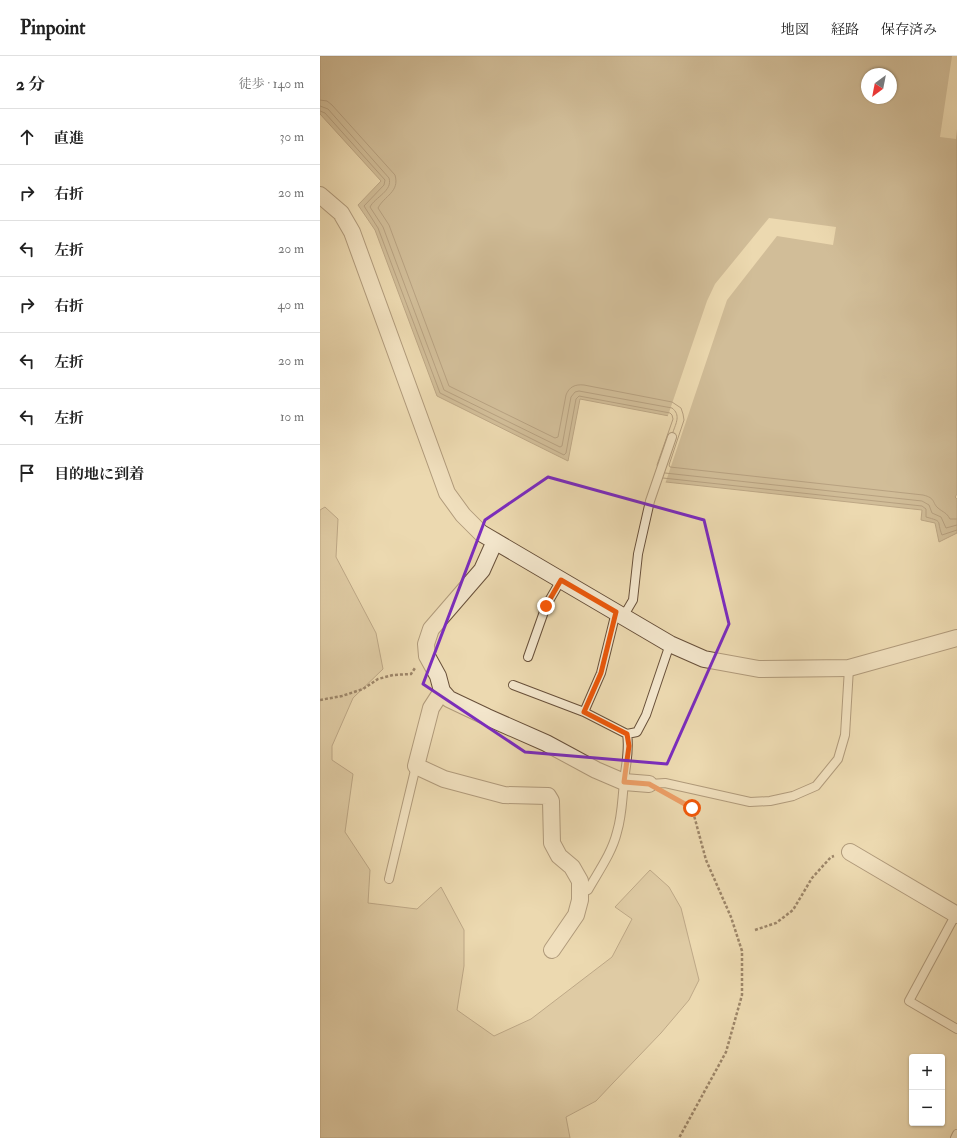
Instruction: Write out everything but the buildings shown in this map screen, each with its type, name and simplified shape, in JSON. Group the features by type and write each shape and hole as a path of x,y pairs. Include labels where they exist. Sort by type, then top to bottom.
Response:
{"street":[{"path":"320,195 340,213 352,232 447,493 463,515 482,534 670,644 704,659 759,669 849,668 957,638"},
{"path":"496,541 482,570 431,629 426,644 427,656 438,676 442,691 449,699 546,743 596,770 624,782 649,784"},
{"path":"442,691 431,708 416,766 444,779 504,794 548,796 551,801 552,843 558,856 572,867 580,881 580,900 576,915 552,950"},
{"path":"850,852 956,914"}],"lane":[{"path":"584,712 601,673 619,614 633,600 638,554 650,501 672,437"},
{"path":"528,657 546,606 561,580"},
{"path":"513,685 584,712 627,734 637,732 646,715 670,644"},
{"path":"649,784 665,784 750,802 770,802 816,786 838,759 845,735 849,668"},
{"path":"580,893 588,890 609,853 617,833 622,811 629,746 627,734"},
{"path":"389,879 416,766"},
{"path":"956,914 909,1001 957,1029"},
{"path":"955,1138 957,1134"}],"path":[{"path":"320,700 342,696 363,689 378,679 393,675 411,674 427,651"},
{"path":"649,784 692,808 706,860 731,917 742,950 742,995 726,1052 678,1138"},
{"path":"755,930 776,923 793,910 812,878 831,858 841,852 850,852"}],"highlighted area":[{"path":"548,477 704,520 729,624 667,764 525,752 423,684 485,520"}],"shaded area":[{"path":"325,507 338,519 336,557 376,633 383,669 353,698 332,746 332,760 353,774 345,832 370,870 368,903 417,909 441,887 464,930 464,966 457,1010 494,1036 531,1019 612,957 632,919 615,907 650,870 669,887 681,908 699,980 689,1000 661,1033 596,1101 566,1117 570,1138 320,1138 320,510"}],"water":[{"path":"320,56 957,56 957,494 955,497 957,499 957,533 939,542 935,523 921,520 922,510 648,479 669,416 580,399 568,461 437,396 375,230 358,205 381,181 320,114"}],"pier":[{"path":"952,56 957,56 956,139 940,137"},
{"path":"769,218 836,227 833,245 777,236 727,300 665,484 647,481 646,480 707,301 715,284"}],"route":[{"path":"546,606 561,580 616,612 601,673 584,712 627,734 629,746 624,782 649,784 692,808"}]}
